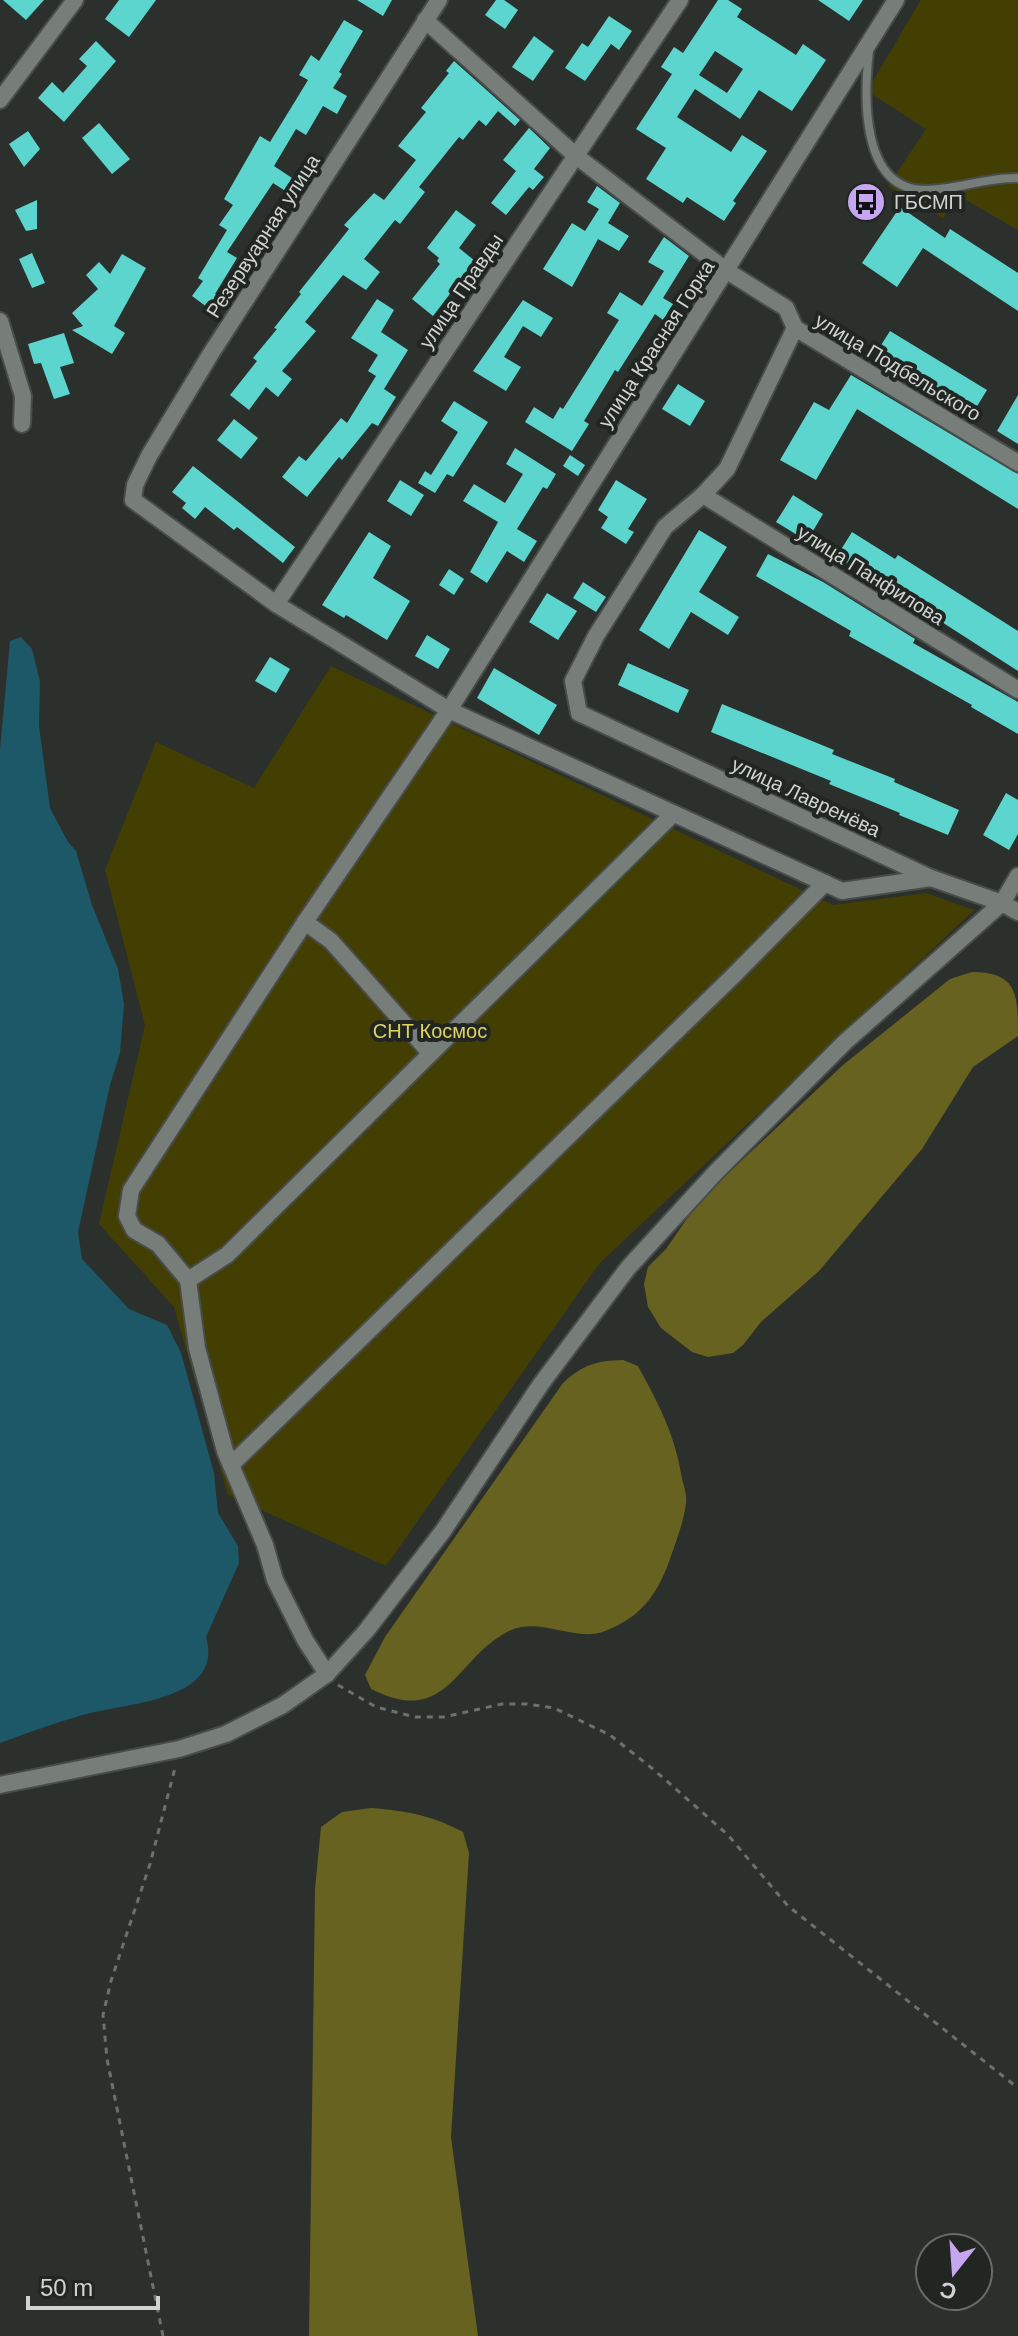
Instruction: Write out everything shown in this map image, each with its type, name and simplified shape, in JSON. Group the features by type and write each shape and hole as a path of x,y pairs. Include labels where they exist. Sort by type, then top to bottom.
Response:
{"street":[{"name":"Резервуарная улица","path":"276,604 133,500 135,485 210,355 439,0"},
{"name":"улица Правды","path":"276,604 680,0"},
{"name":"улица Красная Горка","path":"188,1280 158,1244 134,1230 127,1216 131,1190 305,922 449,710 896,0"},
{"path":"0,100 68,3"},
{"name":"улица Подбельского","path":"425,20 576,156 727,271 786,308 795,328 1018,463"},
{"path":"0,321 23,396 22,424"},
{"path":"703,495 727,469 795,328"},
{"name":"улица Панфилова","path":"703,495 1018,690"},
{"name":"улица Лавренёва","path":"703,495 665,527 596,636 573,681 579,713 931,878 1002,903 1018,912"},
{"path":"276,604 449,710 842,891 931,878"},
{"path":"327,1674 305,1640 275,1580 265,1545 231,1465 197,1348 188,1280 227,1255 673,814"},
{"path":"0,1785 179,1749 226,1734 255,1721 327,1674 366,1631 443,1531 541,1384 628,1268 715,1173 845,1042 1002,903 1018,876"},
{"path":"231,1465 825,883"},
{"path":"305,922 331,941 430,1053"}],"lane":[{"path":"870,40 866,117 888,176 923,190 1018,178"}],"path":[{"path":"327,1674 341,1687 376,1707 415,1717 444,1717 502,1704 527,1704 554,1708 610,1735 728,1835 788,1906 1018,2088"},
{"path":"163,2336 107,2059 103,2015 111,1981 150,1864 179,1749"}],"green space":[{"path":"921,0 1018,0 1018,230 959,196 943,218 888,186 926,129 867,91"},
{"name":"СНТ Космос","path":"331,666 833,905 926,893 974,910 599,1264 386,1566 228,1495 174,1307 99,1224 145,1025 105,870 156,742 254,788"}],"shaded area":[{"path":"972,972 999,976 1007,981 1016,998 1018,1036 973,1067 922,1149 819,1271 761,1322 733,1353 708,1357 692,1352 661,1328 648,1307 644,1284 648,1267 666,1249 699,1201 843,1065 950,979"},
{"path":"623,1360 638,1366 659,1407 671,1434 686,1494 679,1533 653,1595 628,1619 594,1634 533,1626 509,1631 491,1643 449,1685 434,1695 417,1700 397,1699 371,1689 365,1675 385,1637 563,1383 591,1365"},
{"path":"371,1808 418,1815 451,1826 463,1832 469,1853 451,2137 478,2336 309,2336 315,1889 321,1827 342,1812"}],"water":[{"path":"21,637 32,649 40,681 39,726 50,808 76,851 92,905 118,969 124,1004 120,1053 110,1085 78,1232 82,1259 129,1309 167,1325 181,1353 214,1473 218,1513 238,1546 239,1563 206,1637 208,1659 200,1675 186,1687 167,1696 73,1718 0,1743 0,749 10,641"}],"building":[{"path":"3,0 44,0 26,20"},
{"path":"119,0 156,0 129,37 105,19"},
{"path":"357,0 392,0 383,16"},
{"path":"496,0 504,0 518,10 505,29 485,15"},
{"path":"718,0 728,0 742,9 737,17 796,55 803,44 826,60 792,111 759,90 740,119 695,89 677,117 731,152 742,135 767,151 733,201 736,203 724,221 687,197 683,203 646,179 666,148 636,129 672,74 661,67 674,47 683,53","holes":["715,51 743,69 727,93 699,75"]},
{"path":"818,0 863,0 849,21"},
{"path":"609,16 632,31 619,50 611,44 585,81 565,68 582,43 588,47"},
{"path":"344,20 363,31 333,88 347,96 337,114 323,106 306,135 296,129 274,166 295,180 287,192 273,183 227,252 237,258 215,294 221,298 211,310 192,296 203,281 198,278 227,230 219,225 233,205 224,199 260,136 270,142 308,80 299,75 311,55 319,61"},
{"path":"534,36 554,51 533,81 512,67"},
{"path":"96,41 116,61 64,122 38,98 52,82 63,93 87,66 79,59"},
{"path":"454,61 520,120 515,126 498,111 486,126 479,120 463,140 459,137 419,187 425,192 400,224 395,220 364,259 380,272 366,290 343,275 305,322 316,331 282,371 292,379 278,397 266,387 249,410 230,395 257,361 253,358 277,329 274,328 301,294 299,292 349,229 344,225 374,193 384,200 416,160 398,146 426,112 421,108 449,73 446,71"},
{"path":"99,123 130,159 112,174 82,138"},
{"path":"529,128 550,148 534,169 544,177 533,190 529,187 506,215 491,203 516,171 503,160"},
{"path":"28,131 40,149 24,167 9,144"},
{"path":"597,186 620,203 608,223 629,236 619,251 598,239 572,287 543,269 572,223 585,231 599,209 587,202"},
{"path":"37,200 37,229 26,231 15,210"},
{"path":"900,207 945,238 950,229 1018,273 1018,311 923,248 897,287 862,263"},
{"path":"456,210 476,225 459,248 475,261 433,316 412,299 440,264 437,261 439,258 427,248"},
{"path":"664,237 689,256 663,298 673,304 663,320 655,314 618,372 615,370 584,421 589,424 572,451 525,422 534,407 553,419 560,407 563,409 619,320 607,313 620,292 642,306 664,271 648,262"},
{"path":"32,253 45,283 32,288 19,259"},
{"path":"122,254 146,268 114,326 125,333 112,354 72,330 83,326 72,313 98,289 86,275 99,262 110,274"},
{"path":"377,299 394,310 381,332 408,350 384,389 396,397 378,426 372,423 307,497 282,477 299,456 306,461 341,418 347,423 376,376 368,371 378,355 351,338"},
{"path":"523,300 553,318 541,337 523,326 504,357 521,367 506,391 473,371"},
{"path":"890,331 987,390 971,416 946,402 944,405 871,361"},
{"path":"64,333 74,363 60,367 70,394 54,399 41,363 34,364 28,344"},
{"path":"851,375 1018,474 1018,509 857,409 816,480 780,460 814,402 829,410"},
{"path":"678,384 705,401 690,426 662,409"},
{"path":"1018,395 1018,444 997,431"},
{"path":"454,401 488,422 453,477 447,474 435,493 418,483 425,471 431,475 458,432 441,421"},
{"path":"234,419 258,438 241,459 217,440"},
{"path":"515,448 556,474 547,489 543,487 517,529 537,541 524,562 507,551 487,583 470,572 498,522 463,501 474,484 505,503 523,474 506,464"},
{"path":"570,455 585,465 578,476 563,466"},
{"path":"193,466 295,547 283,563 237,527 234,530 205,507 195,519 182,508 186,503 172,492"},
{"path":"400,480 424,495 411,516 387,501"},
{"path":"616,480 647,499 628,529 634,532 626,544 601,528 608,517 598,510"},
{"path":"793,495 823,514 807,541 776,522"},
{"path":"699,530 727,547 699,592 739,617 728,635 691,612 669,649 639,630"},
{"path":"369,532 391,546 373,578 410,601 387,640 346,615 344,618 322,605"},
{"path":"852,532 895,559 898,555 1018,631 1018,671 864,572 862,576 835,559"},
{"path":"768,554 823,582 915,639 913,643 1018,702 1018,734 849,636 851,631 756,576"},
{"path":"449,569 464,579 454,595 439,585"},
{"path":"583,582 606,597 596,612 573,598"},
{"path":"547,593 577,611 558,640 529,622"},
{"path":"427,635 450,649 438,669 415,656"},
{"path":"270,657 290,669 276,693 255,681"},
{"path":"628,663 689,690 678,713 618,685"},
{"path":"494,668 557,705 539,735 477,698"},
{"path":"722,704 834,750 832,754 895,779 894,782 959,810 948,835 829,784 831,781 711,732"},
{"path":"1006,793 1018,800 1018,834 1009,850 983,835"}],"place":[{"name":"ГБСМП","path":"866,202"}]}
